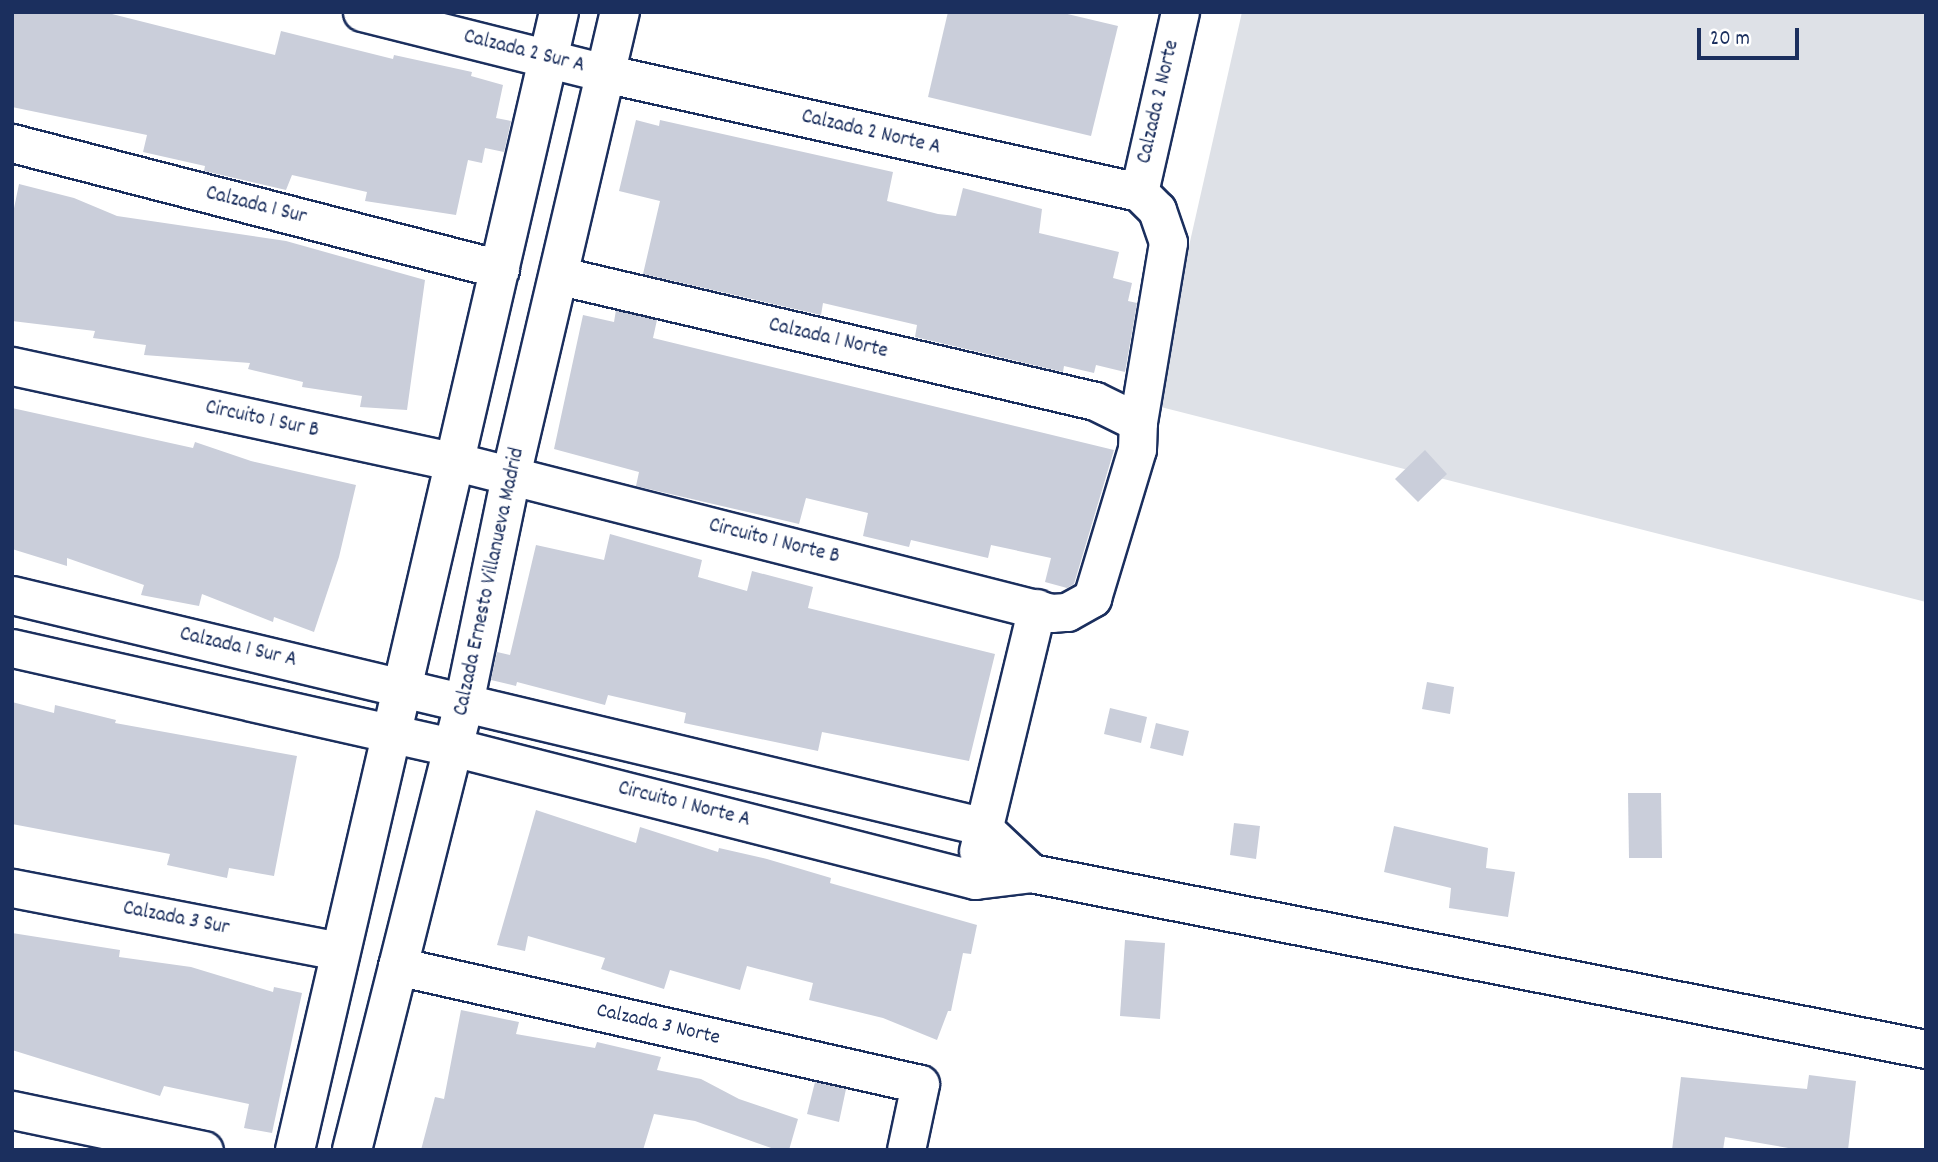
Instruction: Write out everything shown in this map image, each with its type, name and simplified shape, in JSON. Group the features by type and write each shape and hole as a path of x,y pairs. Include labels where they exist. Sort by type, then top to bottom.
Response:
{"street":[{"name":"Calzada 2 Sur A","path":"362,12 604,73"},
{"path":"295,1150 339,951 457,462 559,12"},
{"name":"Calzada Ernesto Villanueva Madrid","path":"352,1150 465,699 511,476 561,276 604,73 620,12"},
{"name":"Calzada 2 Norte","path":"1139,192 1180,12"},
{"name":"Calzada 2 Norte A","path":"604,73 1139,192"},
{"name":"Calzada 1 Sur","path":"12,143 500,268"},
{"name":"Circuito 1 Norte B","path":"511,476 1037,608 1067,612 1092,598 1137,449 1138,422 1168,242 1157,210 1139,192"},
{"name":"Calzada 1 Norte","path":"561,276 1095,401 1138,422"},
{"name":"Circuito 1 Sur B","path":"12,366 511,476"},
{"name":"Calzada 1 Sur A","path":"12,595 465,699"},
{"path":"1037,608 981,826 975,880 1031,873 1926,1049"},
{"path":"12,648 392,732"},
{"path":"465,699 981,826 1031,873"},
{"name":"Circuito 1 Norte A","path":"392,732 975,880"},
{"name":"Calzada 3 Sur","path":"12,888 339,951"},
{"name":"Calzada 3 Norte","path":"397,966 920,1084 906,1150"},
{"path":"12,1110 204,1150"}],"shaded area":[{"path":"1242,12 1926,12 1926,602 1153,405"}],"building":[{"path":"12,12 104,12 275,55 281,31 393,59 394,55 472,72 471,76 503,85 496,118 511,121 504,152 485,148 482,163 468,160 456,215 365,201 367,192 292,175 286,190 204,171 205,166 143,152 147,135 12,107"},
{"path":"948,12 1059,12 1118,26 1091,136 928,97"},
{"path":"636,120 659,126 660,120 893,172 887,201 938,214 956,216 963,188 1042,209 1039,233 1119,252 1113,278 1132,283 1128,301 1137,303 1125,372 1096,365 1094,373 1064,366 1063,372 915,337 917,325 823,303 821,315 643,274 660,201 619,191"},
{"path":"19,184 74,198 117,216 286,241 425,280 407,410 360,407 362,396 302,387 303,382 248,369 250,363 144,355 146,345 93,338 95,331 12,321 12,218"},
{"path":"616,310 657,320 653,338 1114,450 1074,584 1067,588 1045,582 1051,558 991,545 988,558 911,540 909,547 863,536 868,513 806,498 799,524 636,486 639,472 554,449 583,315 614,322"},
{"path":"12,408 193,448 195,442 251,461 356,485 339,557 314,632 274,617 273,622 202,594 199,606 141,595 144,585 67,558 67,566 12,549"},
{"path":"1425,450 1447,474 1418,502 1395,479"},
{"path":"610,534 702,560 698,577 747,591 752,571 813,587 808,608 995,654 969,761 822,732 818,751 684,723 686,713 608,695 605,705 517,682 516,686 491,680 497,652 510,655 536,545 604,560"},
{"path":"1427,682 1454,687 1450,714 1422,709"},
{"path":"12,702 54,713 55,705 116,720 115,723 297,756 274,876 229,868 227,878 167,865 170,854 12,824"},
{"path":"1110,708 1147,717 1141,743 1104,734"},
{"path":"1156,723 1189,731 1183,756 1150,748"},
{"path":"1628,793 1661,793 1662,858 1629,858"},
{"path":"536,810 636,843 640,827 718,852 719,848 767,859 831,878 830,883 977,925 971,954 963,953 951,1011 948,1011 937,1040 883,1018 809,1000 813,983 747,966 740,990 670,970 664,989 601,969 605,958 528,936 525,951 497,945"},
{"path":"1234,823 1260,826 1256,859 1230,855"},
{"path":"1394,826 1488,848 1486,868 1515,872 1508,917 1449,908 1451,888 1384,872"},
{"path":"12,933 120,950 119,957 191,967 273,992 274,987 302,993 272,1133 244,1128 249,1104 164,1086 160,1096 12,1050"},
{"path":"1125,940 1165,943 1160,1019 1120,1016"},
{"path":"461,1010 519,1022 516,1034 595,1048 597,1042 661,1057 657,1070 701,1079 739,1099 798,1119 789,1150 777,1150 695,1121 654,1114 643,1150 421,1150 435,1097 444,1099"},
{"path":"1809,1075 1856,1081 1848,1150 1800,1150 1725,1137 1723,1150 1672,1150 1681,1077 1807,1089"},
{"path":"815,1082 846,1089 839,1122 807,1114"}]}
